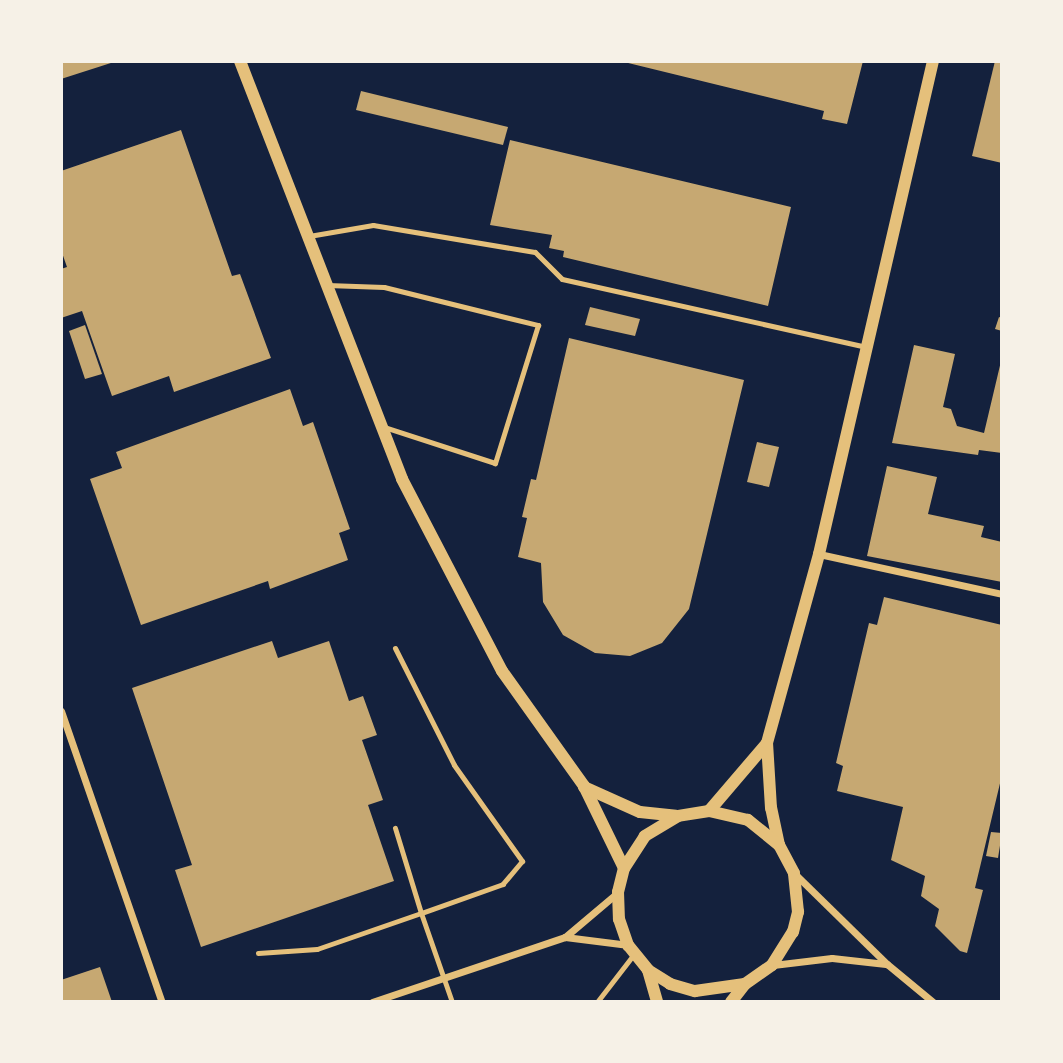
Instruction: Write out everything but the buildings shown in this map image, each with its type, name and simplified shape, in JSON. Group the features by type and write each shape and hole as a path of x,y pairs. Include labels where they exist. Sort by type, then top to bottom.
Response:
{"street":[{"path":"240,61 324,285 402,479 502,671 584,786 624,868"},
{"path":"933,61 819,554 767,743 771,808 779,845 794,873 887,964 933,1002"},
{"path":"819,554 1002,594"},
{"path":"61,711 162,1002"},
{"path":"709,811 767,743"},
{"path":"584,786 640,813 678,816 709,811 748,820 779,845"},
{"path":"678,816 645,836 624,868 618,892 619,919 631,949 649,970 670,984 695,991 745,984"},
{"path":"731,1002 745,984 772,965 793,932 798,912 794,873"},
{"path":"372,1002 565,937 618,892"},
{"path":"565,937 631,949"},
{"path":"772,965 832,958 887,964"},
{"path":"649,970 657,1002"}],"lane":[{"path":"306,237 373,225 535,252 562,279 867,347"},
{"path":"324,285 384,287 538,325 495,463 380,426"},
{"path":"258,953 317,949 421,913 503,884 522,861 454,765 395,648"},
{"path":"396,828 421,913 452,1002"},
{"path":"597,1002 631,949"}]}
